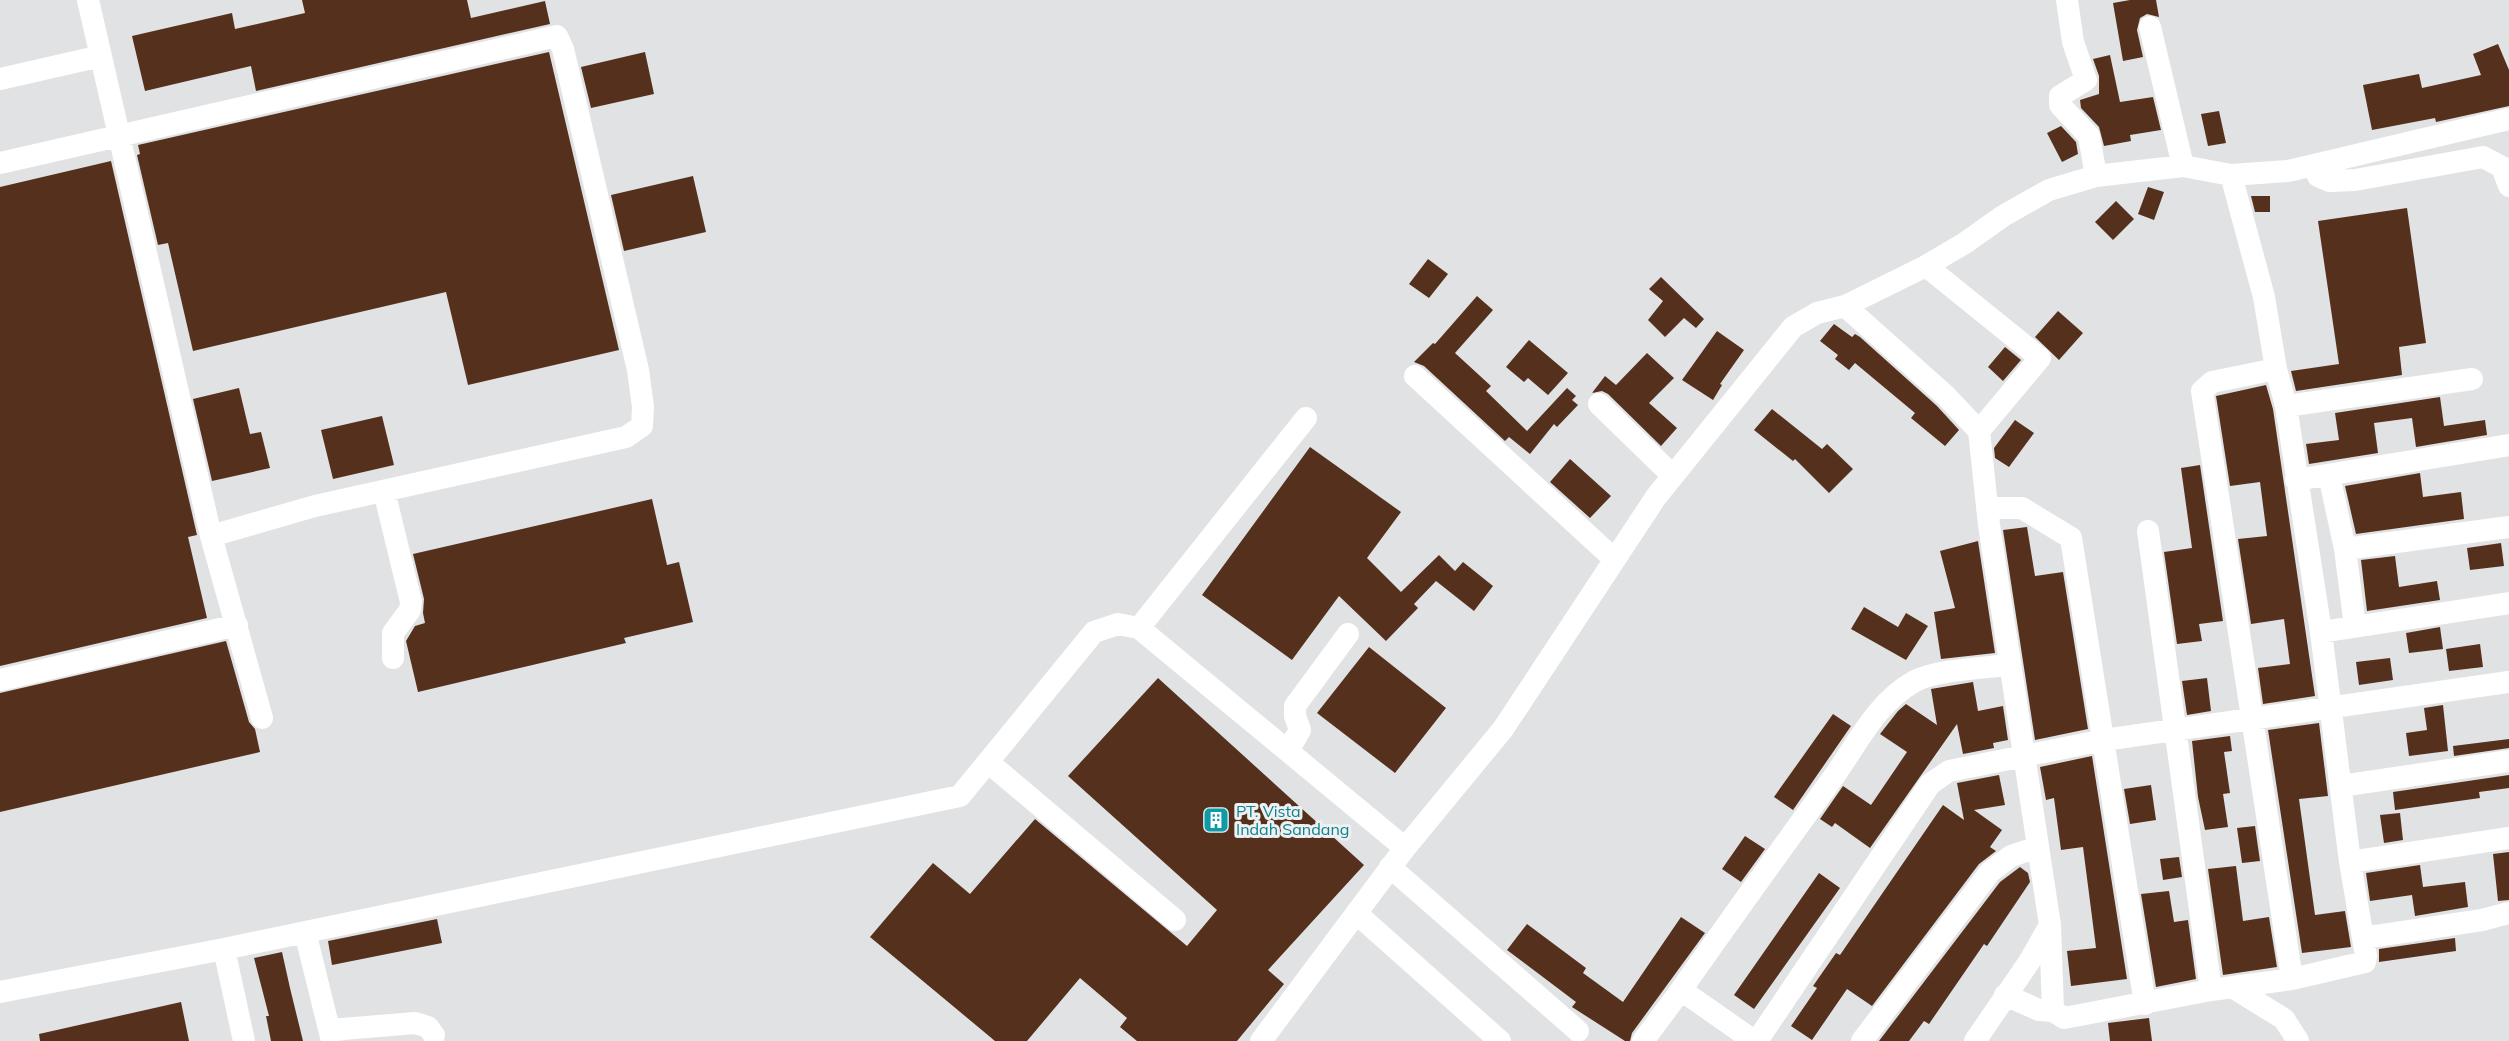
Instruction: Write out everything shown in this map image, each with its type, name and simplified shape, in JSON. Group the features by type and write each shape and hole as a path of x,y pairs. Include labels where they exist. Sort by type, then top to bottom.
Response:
{"street":[{"path":"88,0 211,536 262,718"},
{"path":"2067,0 2073,42 2086,80 2060,96 2059,101 2060,105 2089,136 2096,176"},
{"path":"2150,27 2183,166"},
{"path":"0,163 557,36 563,50 638,370 643,407 642,426 626,437 315,506 211,536"},
{"path":"0,79 101,56"},
{"path":"1261,1041 1390,867 1503,729 1614,559 1673,476 1793,327 1817,313 1845,306 1926,266 1965,243 2003,216 2049,190 2096,176 2183,166 2231,176 2288,171 2509,119"},
{"path":"2314,165 2318,176 2330,181 2355,180 2483,157 2502,166 2509,186"},
{"path":"2005,995 2039,1010 2053,1011 2064,1018 2221,988 2292,979 2365,962 2350,862 2332,708 2286,406 2276,369 2264,297 2231,176"},
{"path":"1926,266 2040,358 1979,431"},
{"path":"1845,306 1946,396 1979,431 1987,508 2009,665 2050,925 2053,1011"},
{"path":"2276,369 2212,382 2202,391 2292,979"},
{"path":"1415,376 1614,559"},
{"path":"2286,406 2472,379"},
{"path":"1599,404 1673,476"},
{"path":"1139,628 1306,418"},
{"path":"2296,480 2509,445"},
{"path":"2329,475 2345,549 2355,626"},
{"path":"384,491 411,602 410,610 393,633 393,658"},
{"path":"1987,508 2022,507 2071,538 2145,1004"},
{"path":"2345,549 2509,527"},
{"path":"2148,531 2174,729 2221,988"},
{"path":"2321,632 2509,603"},
{"path":"0,992 224,949 960,796 964,794 1094,632 1118,624 1139,628 1405,848"},
{"path":"0,680 237,625"},
{"path":"1288,751 1300,730 1295,716 1295,706 1348,634"},
{"path":"1643,1041 1886,703 1900,690 1923,677 2009,665"},
{"path":"1681,990 1756,1041 1930,784 1948,771 2104,740 2509,682"},
{"path":"2341,786 2509,761"},
{"path":"988,762 1175,920"},
{"path":"2350,862 2509,838"},
{"path":"1862,1041 1990,872 2011,856 2038,847"},
{"path":"1390,867 1578,1032"},
{"path":"1356,913 1500,1041"},
{"path":"2363,938 2482,920 2509,913"},
{"path":"1975,1041 2029,962 2050,925"},
{"path":"305,932 331,1035 415,1023 428,1027 434,1035"},
{"path":"224,949 244,1041"},
{"path":"2221,988 2284,1019 2298,1041"}],"building":[{"path":"302,0 467,0 471,18 545,1 550,24 256,91 251,66 145,91 132,36 232,13 235,29 305,13"},
{"path":"2130,0 2156,0 2159,17 2147,14 2140,18 2137,30 2143,57 2123,61 2113,3"},
{"path":"2498,44 2509,70 2509,106 2436,122 2435,118 2372,130 2363,85 2419,74 2422,88 2481,75 2473,54"},
{"path":"549,52 619,350 468,385 446,292 193,351 168,243 158,245 137,155 140,154 138,145"},
{"path":"645,52 654,94 591,108 581,67"},
{"path":"2110,55 2120,102 2153,97 2161,130 2130,135 2131,141 2104,146 2099,127 2081,108 2080,100 2099,94 2099,76 2093,59"},
{"path":"2219,111 2226,143 2208,146 2201,114"},
{"path":"2061,126 2076,142 2078,154 2062,162 2047,133"},
{"path":"111,161 197,535 188,537 207,618 0,666 0,187"},
{"path":"693,176 706,232 624,251 611,195"},
{"path":"2148,187 2164,192 2154,220 2138,214"},
{"path":"2251,196 2270,196 2270,212 2255,212"},
{"path":"2116,201 2134,219 2113,240 2095,222"},
{"path":"2407,208 2426,343 2399,347 2402,375 2296,391 2291,371 2339,364 2318,221"},
{"path":"1428,259 1448,274 1429,298 1409,284"},
{"path":"1661,277 1704,319 1696,328 1684,318 1665,337 1648,320 1663,301 1649,289"},
{"path":"1477,296 1493,310 1455,353 1491,386 1486,391 1527,431 1567,388 1576,396 1572,400 1578,405 1557,427 1554,424 1530,454 1509,437 1505,441 1424,366 1414,362 1433,343 1435,344"},
{"path":"2058,311 2083,333 2059,360 2035,337"},
{"path":"1834,324 1852,337 1855,334 1860,337 1937,406 1959,430 1945,446 1911,418 1915,413 1855,363 1849,370 1835,359 1838,355 1820,341"},
{"path":"1717,331 1744,350 1720,384 1722,385 1713,400 1682,380"},
{"path":"1529,340 1568,373 1548,395 1528,378 1524,382 1506,367"},
{"path":"2005,347 2021,360 2003,381 1988,367"},
{"path":"1647,353 1674,378 1649,403 1677,428 1661,446 1608,394 1602,391 1592,393 1605,376 1616,385"},
{"path":"2266,385 2273,409 2315,696 2263,704 2258,668 2290,664 2284,619 2251,624 2238,539 2267,536 2260,482 2230,486 2216,396"},
{"path":"239,388 250,434 261,432 270,468 212,481 193,399"},
{"path":"2440,397 2444,426 2485,420 2487,435 2416,447 2412,418 2374,423 2378,453 2309,464 2306,444 2339,440 2335,413"},
{"path":"1772,409 1822,449 1827,444 1853,469 1829,493 1795,459 1793,461 1754,430"},
{"path":"382,416 394,465 333,479 321,430"},
{"path":"2015,420 2034,433 2009,467 1995,458 1994,448"},
{"path":"1310,447 1401,512 1367,558 1401,592 1439,555 1455,571 1463,562 1493,586 1474,611 1436,581 1414,604 1418,608 1386,641 1339,596 1292,660 1202,595"},
{"path":"1570,459 1611,496 1590,518 1550,482"},
{"path":"2200,465 2223,621 2199,624 2202,641 2177,644 2164,552 2192,548 2181,468"},
{"path":"2420,473 2423,497 2461,492 2464,519 2356,534 2345,486"},
{"path":"652,499 667,565 679,562 693,622 624,638 626,643 418,692 406,641 415,626 425,623 424,599 413,554"},
{"path":"2027,527 2035,576 2063,572 2088,729 2035,740 2003,530"},
{"path":"1978,541 1995,653 1941,659 1934,612 1955,608 1940,551"},
{"path":"2501,543 2504,566 2470,570 2467,548"},
{"path":"2395,556 2399,587 2437,581 2440,600 2367,611 2361,560"},
{"path":"1864,607 1898,627 1906,613 1928,626 1906,660 1851,629"},
{"path":"2440,627 2443,649 2409,653 2406,633"},
{"path":"226,641 249,722 255,729 260,752 0,812 0,693"},
{"path":"2480,644 2483,667 2449,671 2446,649"},
{"path":"1369,647 1446,708 1395,773 1317,713"},
{"path":"2390,658 2393,680 2359,685 2356,662"},
{"path":"1158,678 1364,865 1268,970 1284,984 1237,1041 1137,1041 1120,1027 1127,1018 1080,978 1027,1041 995,1041 870,937 933,863 970,894 1035,819 1187,946 1217,910 1068,776"},
{"path":"2207,678 2211,711 2187,715 2182,681"},
{"path":"1973,682 1978,711 2003,706 2008,740 1993,743 1994,748 1963,754 1957,724 1870,848 1835,823 1832,827 1820,819 1843,786 1871,805 1907,752 1880,734 1898,711 1906,704 1937,725 1931,689"},
{"path":"2443,705 2448,751 2409,756 2406,733 2427,730 2424,708"},
{"path":"1833,714 1851,726 1793,810 1774,797"},
{"path":"2319,723 2328,796 2299,799 2315,915 2345,911 2351,947 2302,953 2268,730"},
{"path":"2230,736 2232,751 2224,752 2230,793 2223,794 2228,827 2205,830 2198,797 2192,741"},
{"path":"2509,739 2509,748 2454,756 2453,746"},
{"path":"2092,756 2127,979 2071,986 2067,951 2096,948 2083,847 2061,850 2054,798 2046,800 2040,767"},
{"path":"1999,775 2005,805 1974,810 2002,830 1990,847 1996,851 1979,864 1872,1006 1847,989 1812,1040 1791,1026 1817,988 1813,986 1836,953 1840,955 1943,805 1964,820 1957,783"},
{"path":"2509,775 2509,788 2479,792 2480,798 2395,810 2393,792"},
{"path":"2151,785 2156,820 2130,824 2124,789"},
{"path":"2400,813 2403,840 2384,843 2380,815"},
{"path":"2255,826 2260,861 2242,863 2237,828"},
{"path":"1745,836 1765,849 1741,882 1722,869"},
{"path":"2509,852 2509,900 2498,901 2493,854"},
{"path":"2179,857 2182,877 2163,880 2160,859"},
{"path":"2420,865 2423,887 2465,882 2468,907 2415,916 2412,895 2370,901 2366,873"},
{"path":"2236,866 2243,921 2269,917 2277,967 2223,975 2208,869"},
{"path":"2020,867 2028,873 2030,882 1987,946 1984,944 1929,1024 1924,1021 1909,1041 1879,1041 2000,882"},
{"path":"1819,873 1840,888 1754,1009 1734,995"},
{"path":"2169,891 2174,922 2188,920 2196,979 2156,987 2141,894"},
{"path":"1681,917 1705,933 1632,1033 1630,1041 1625,1041 1572,1007 1576,1002 1507,950 1527,924 1586,968 1583,973 1623,1002"},
{"path":"437,919 442,943 332,965 328,941"},
{"path":"2455,938 2456,951 2379,962 2379,949"},
{"path":"282,952 303,1041 271,1041 266,1016 269,1016 254,958"},
{"path":"181,1002 189,1041 40,1041 39,1034"},
{"path":"2149,1018 2152,1041 2110,1041 2108,1023"}],"place":[{"name":"PT. Vista Indah Sandang","path":"1216,820"}]}
